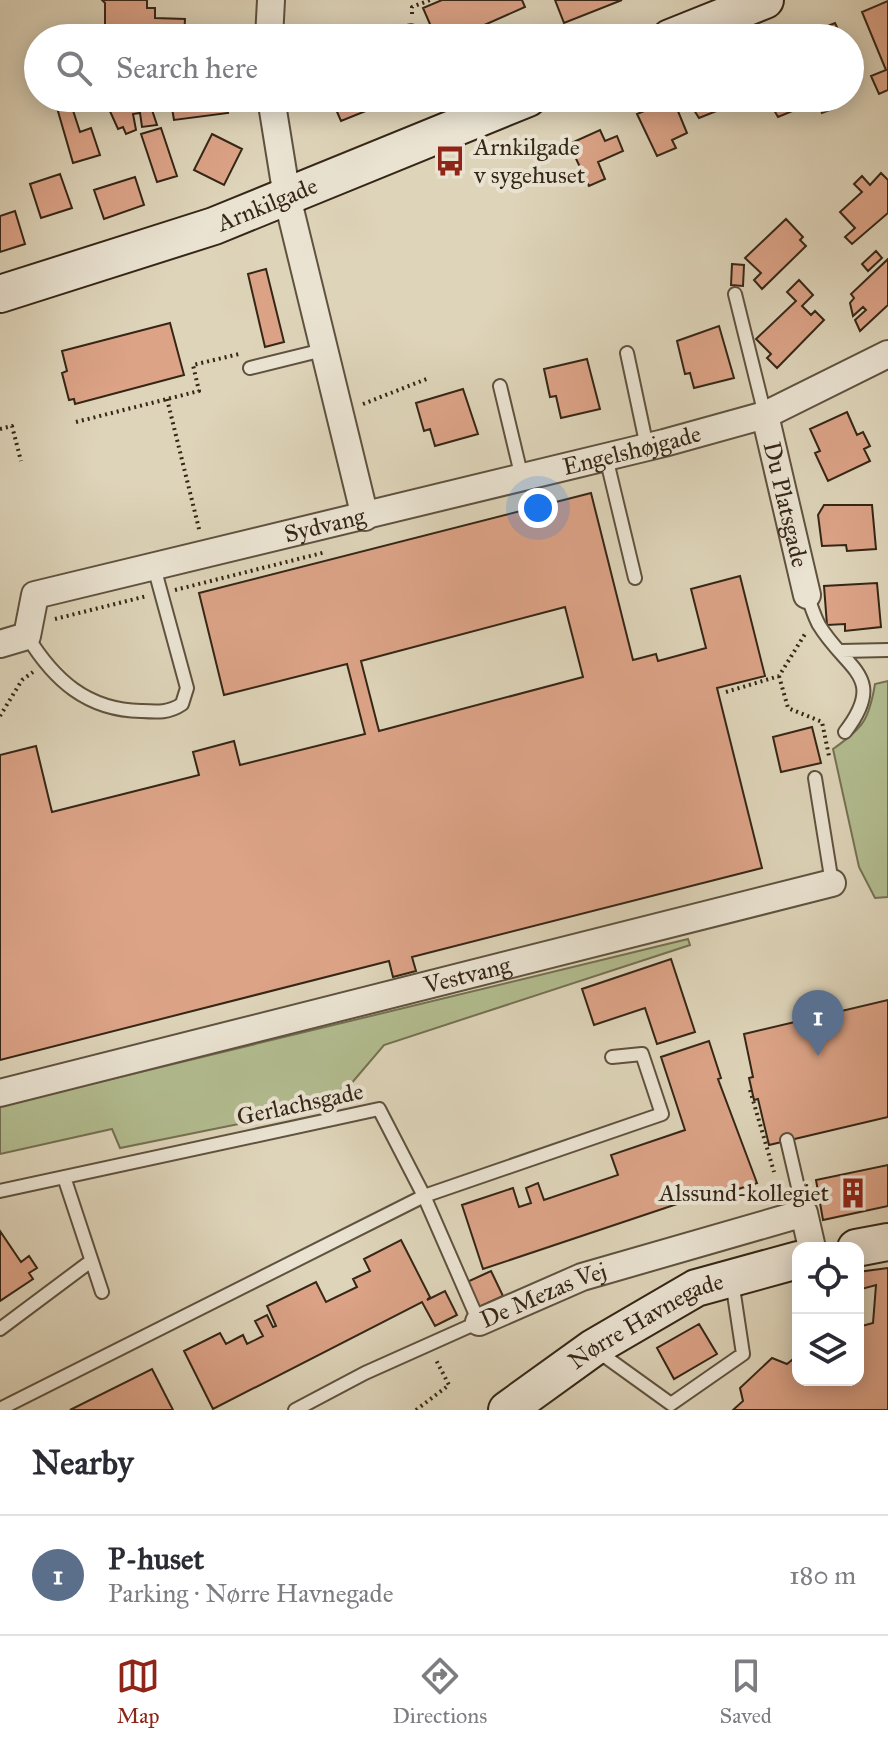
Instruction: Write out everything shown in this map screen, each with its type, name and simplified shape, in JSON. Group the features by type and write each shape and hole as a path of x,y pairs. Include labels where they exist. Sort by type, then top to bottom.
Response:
{"street":[{"path":"270,24 271,0"},
{"path":"688,24 707,10 765,0"},
{"name":"Sydvang","path":"27,636 35,595 365,517 287,197 273,112"},
{"name":"Arnkilgade","path":"0,294 214,226 494,112"},
{"name":"Engelshøjgade","path":"365,517 765,415 888,354"},
{"name":"Du Platsgade","path":"765,415 807,595"},
{"path":"0,644 27,636"},
{"name":"Vestvang","path":"0,1093 832,883"},
{"path":"804,1213 811,1242"},
{"name":"De Mezas Vej","path":"479,1322 582,1277 804,1213"},
{"path":"864,1246 888,1242"},
{"name":"Nørre Havnegade","path":"507,1410 593,1348 696,1288 731,1275 792,1261"}],"lane":[{"path":"735,294 765,415"},
{"path":"250,368 323,350"},
{"path":"627,353 647,447"},
{"path":"500,386 522,478"},
{"path":"606,457 635,578"},
{"path":"27,636 45,664 81,696 121,711 164,712 182,704 187,688 154,567"},
{"path":"807,595 819,625 860,674 865,685 859,714 845,732"},
{"path":"841,651 888,650"},
{"name":"Vestvang","path":"815,778 832,883"},
{"path":"0,1409 424,1196 662,1114 642,1054 612,1057"},
{"name":"Gerlachsgade","path":"0,1191 379,1109 424,1196 479,1322"},
{"path":"787,1140 804,1213"},
{"path":"64,1177 102,1292"},
{"path":"0,1329 91,1261"},
{"path":"593,1348 671,1404 743,1354 731,1275"},
{"name":"De Mezas Vej","path":"295,1410 427,1344 479,1322"}],"path":[{"path":"76,422 199,391 193,365 246,352"},
{"path":"360,404 429,378"},
{"path":"167,399 205,555"},
{"path":"0,429 12,426 21,461"},
{"path":"726,692 779,676 806,637 799,597 807,595"},
{"path":"0,716 22,680 45,664"},
{"path":"779,676 788,708 822,722 829,756"},
{"path":"815,778 845,732"},
{"path":"416,1410 449,1385 427,1344"}],"green space":[{"path":"888,681 888,897 875,898 859,867 833,749 863,722 875,684"},
{"path":"688,939 690,945 384,1045 333,1105 120,1148 112,1129 0,1154 0,1106"}],"building":[{"path":"102,0 147,0 147,8 155,8 155,18 185,19 185,24 105,24 105,3"},
{"path":"442,0 522,0 525,7 487,24 430,24 423,8"},
{"path":"555,0 622,0 564,23"},
{"path":"888,1 888,90 879,94 871,76 886,70 862,12"},
{"path":"58,112 74,112 80,132 91,128 100,155 73,163"},
{"path":"110,112 153,112 157,125 142,127 140,113 133,114 136,130 126,134 123,127 118,129"},
{"path":"173,112 228,113 174,120"},
{"path":"337,112 363,112 341,121"},
{"path":"678,112 687,133 672,140 676,148 657,156 637,114"},
{"path":"695,112 714,112 699,118"},
{"path":"161,128 177,176 157,182 141,134"},
{"path":"600,130 605,141 617,136 623,151 598,162 605,179 589,186 569,144"},
{"path":"212,134 242,149 224,185 194,170"},
{"path":"881,173 888,180 888,213 852,244 845,237 855,228 840,212 862,192 854,184 862,176 870,185"},
{"path":"60,174 72,208 41,218 30,184"},
{"path":"135,177 144,205 104,219 94,190"},
{"path":"15,211 25,244 0,252 0,216"},
{"path":"786,219 803,237 800,240 806,246 762,289 754,280 761,273 745,258"},
{"path":"876,251 882,258 868,271 862,264"},
{"path":"888,259 888,305 860,331 855,320 866,310 863,307 853,316 850,303 854,298 851,294"},
{"path":"732,264 744,265 743,286 731,285"},
{"path":"266,269 284,342 265,347 248,274"},
{"path":"799,280 813,295 802,306 811,315 815,311 824,320 777,368 767,358 771,354 756,339 796,301 787,292"},
{"path":"170,323 184,375 75,404 74,399 69,400 62,373 67,371 62,351"},
{"path":"719,326 734,378 694,388 690,373 685,374 677,341"},
{"path":"587,359 600,409 561,418 556,396 550,397 544,369"},
{"path":"463,389 478,434 435,446 430,429 424,431 416,403"},
{"path":"847,412 857,435 863,432 870,446 864,449 870,461 828,481 815,453 820,451 810,429"},
{"path":"591,493 633,660 656,654 658,661 706,648 691,589 740,576 765,676 717,688 762,868 412,957 416,971 393,977 389,961 0,1060 0,755 36,746 52,812 199,775 193,752 234,741 240,765 365,734 347,664 224,695 199,593","holes":["565,607 583,677 379,731 361,661"]},
{"path":"824,505 872,505 876,549 847,551 846,545 822,546 818,515"},
{"path":"877,583 881,627 845,631 845,624 827,625 824,586"},
{"path":"812,727 821,763 781,772 773,737"},
{"path":"671,959 695,1032 657,1044 645,1008 594,1025 582,989"},
{"path":"888,1000 888,1117 769,1145 758,1099 754,1100 749,1078 753,1077 744,1034"},
{"path":"709,1041 721,1078 718,1079 757,1183 710,1198 689,1200 483,1269 462,1205 513,1188 519,1207 531,1203 526,1188 538,1183 544,1200 618,1175 611,1155 685,1130 661,1057"},
{"name":"Alssund-kollegiet","path":"888,1165 888,1206 823,1220 816,1180"},
{"path":"0,1231 21,1262 29,1256 37,1268 29,1273 33,1279 0,1301"},
{"path":"401,1240 430,1297 427,1300 445,1291 457,1315 435,1326 422,1302 213,1409 184,1351 220,1333 226,1344 243,1335 247,1344 263,1336 255,1321 267,1315 273,1327 276,1326 267,1306 316,1282 326,1302 357,1287 353,1279 370,1271 364,1259"},
{"path":"888,1268 888,1410 733,1410 743,1401 740,1388 772,1358 787,1364 792,1360 792,1386 864,1386 864,1325 873,1323 876,1285 864,1288 864,1271"},
{"path":"491,1271 503,1296 479,1307 467,1282"},
{"path":"699,1324 717,1354 674,1379 657,1348"},
{"path":"152,1369 173,1410 70,1410"}],"place":[{"name":"Arnkilgade v sygehuset","path":"450,161"},
{"name":"P-huset","path":"818,1056"},
{"name":"Alssund-kollegiet","path":"853,1193"}]}
